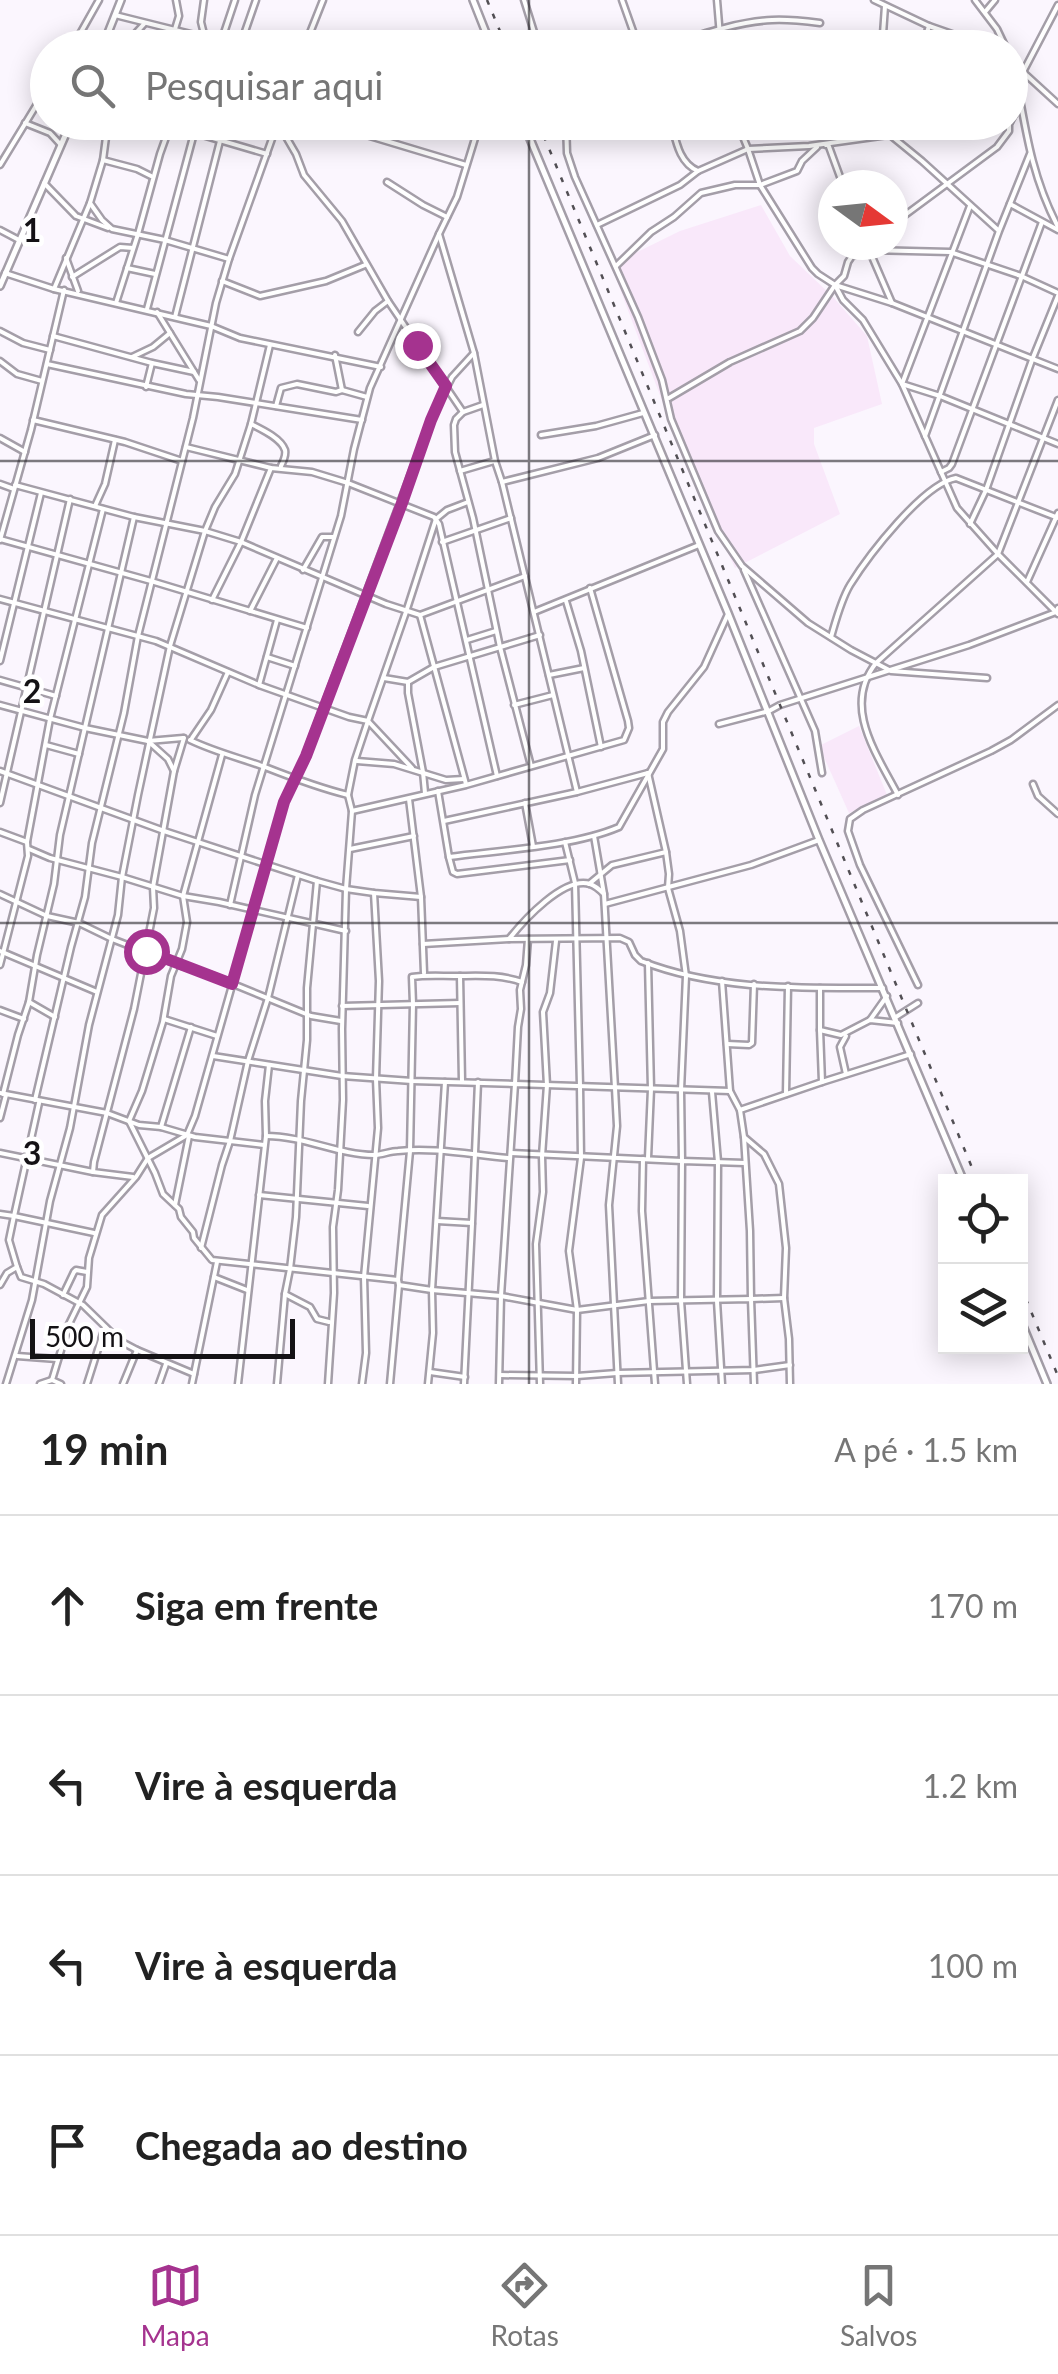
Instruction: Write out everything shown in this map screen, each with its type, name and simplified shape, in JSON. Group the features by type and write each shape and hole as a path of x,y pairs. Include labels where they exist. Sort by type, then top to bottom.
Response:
{"street":[{"path":"82,30 99,0"},
{"path":"110,30 121,0"},
{"path":"175,29 179,10 176,0"},
{"path":"203,30 200,22 204,0"},
{"path":"225,30 236,0"},
{"path":"248,30 256,0"},
{"path":"312,30 324,0"},
{"path":"473,0 485,30"},
{"path":"524,0 533,30"},
{"path":"622,0 632,30"},
{"path":"717,0 718,30 772,20 820,24"},
{"path":"874,0 940,30"},
{"path":"974,0 997,30"},
{"path":"984,12 994,0"},
{"path":"883,30 885,6"},
{"path":"1028,61 1057,9"},
{"path":"116,15 179,30"},
{"path":"139,30 144,24"},
{"path":"928,30 929,26"},
{"path":"1028,77 1058,104"},
{"path":"0,165 30,115"},
{"path":"25,123 30,125"},
{"path":"57,140 61,145"},
{"path":"0,286 63,140"},
{"path":"54,288 90,203 106,140"},
{"path":"116,303 165,140"},
{"path":"147,310 192,140"},
{"path":"217,140 267,154"},
{"path":"194,1374 120,1341 78,1302 22,1276 9,1240 55,1017 86,897 103,792 211,326 229,259 272,140"},
{"path":"288,140 304,175 342,221 388,300 462,412"},
{"path":"384,140 466,164"},
{"path":"230,905 264,767 334,538 368,397 457,197 474,140"},
{"path":"531,140 961,1174"},
{"path":"567,140 567,153 616,266 718,531 742,566 815,731 822,773"},
{"path":"676,140 680,154 698,171"},
{"path":"744,140 760,185 818,274 835,284 928,316 1058,369"},
{"path":"597,225 698,171 748,150 852,140"},
{"path":"896,140 999,231"},
{"path":"908,213 1003,140"},
{"path":"1027,140 1044,199 1058,228"},
{"path":"175,317 220,141"},
{"path":"616,266 700,193 735,184 760,185 796,172 812,149 828,144"},
{"path":"828,144 837,170"},
{"path":"925,436 1030,154"},
{"path":"103,160 153,177"},
{"path":"387,182 447,216"},
{"path":"44,183 61,203 84,220 229,259"},
{"path":"90,203 112,229"},
{"path":"1010,204 1058,228"},
{"path":"902,384 970,206"},
{"path":"941,472 952,464 1042,222"},
{"path":"0,230 18,240"},
{"path":"439,234 474,353 495,461 577,792"},
{"path":"72,277 120,247 133,248"},
{"path":"908,250 950,252 1022,276 1058,294 970,524"},
{"path":"66,258 79,293"},
{"path":"667,398 730,362 800,331 844,276 849,260"},
{"path":"873,260 892,303"},
{"path":"222,281 260,296 335,278 366,264"},
{"path":"127,268 155,274"},
{"path":"5,273 211,326 240,338 381,366"},
{"path":"719,724 969,645 1057,611 957,508 902,384 863,320 843,300 835,284"},
{"path":"64,290 0,540 152,580 307,628"},
{"path":"358,332 388,300"},
{"path":"157,312 200,383"},
{"path":"0,331 23,343 50,350"},
{"path":"132,357 170,333"},
{"path":"54,336 194,372"},
{"path":"6,1384 30,1310 46,1223 112,939 170,646 206,531 231,483 251,424 270,345"},
{"path":"175,1205 188,1135 284,802 296,780 431,420 446,386 474,353"},
{"path":"335,355 342,390"},
{"path":"0,361 17,374 42,381"},
{"path":"146,386 152,363"},
{"path":"47,364 197,396 362,420"},
{"path":"276,406 281,388 287,384 368,397"},
{"path":"902,384 1058,444"},
{"path":"898,794 866,735 862,713 864,679 876,663 998,554 1058,400"},
{"path":"483,405 462,412 454,424 456,452 531,766"},
{"path":"540,436 645,412"},
{"path":"33,420 182,462"},
{"path":"251,424 283,446 280,468"},
{"path":"502,482 598,458 655,436"},
{"path":"0,438 25,452"},
{"path":"95,506 105,484 115,440"},
{"path":"186,447 348,482 436,519"},
{"path":"460,470 495,461"},
{"path":"212,600 271,468"},
{"path":"830,638 848,588 881,542 944,480 956,478 1058,516 1027,582"},
{"path":"0,484 206,531 420,615 525,576"},
{"path":"0,661 41,493"},
{"path":"0,803 3,772 70,500"},
{"path":"328,1384 352,811 348,795 355,760 436,519 468,502"},
{"path":"0,965 29,849 27,842 50,719 104,509"},
{"path":"0,1118 29,1002 69,796 134,517"},
{"path":"442,542 511,518"},
{"path":"436,519 497,776"},
{"path":"302,570 322,537 334,538"},
{"path":"534,612 699,545"},
{"path":"250,612 277,558"},
{"path":"742,566 808,623 891,670 987,678"},
{"path":"352,811 624,740 629,728 590,588"},
{"path":"0,599 170,646 286,696 368,721 412,768"},
{"path":"566,600 601,747"},
{"path":"449,857 565,842 621,825 663,749 662,722 704,667 728,613"},
{"path":"420,615 465,782"},
{"path":"258,685 277,620"},
{"path":"465,641 496,631"},
{"path":"384,678 408,682 434,667 540,635"},
{"path":"267,656 295,666"},
{"path":"550,675 584,668"},
{"path":"93,1172 146,951 174,771 187,739 198,732 228,672"},
{"path":"0,680 56,696"},
{"path":"408,682 425,793"},
{"path":"514,705 554,695"},
{"path":"0,705 148,742 187,739 348,795"},
{"path":"918,985 860,866 848,825 854,816 992,751 1058,705"},
{"path":"148,742 160,750 174,771"},
{"path":"46,745 79,754"},
{"path":"129,1121 142,1091 177,964 187,922 183,896 222,754"},
{"path":"355,760 394,764 439,779 465,782"},
{"path":"3,772 164,831 346,889 422,897"},
{"path":"443,822 648,773"},
{"path":"648,773 666,852 668,888 680,931 686,976 681,1090 681,1301 687,1384"},
{"path":"1033,784 1038,796 1058,814"},
{"path":"438,791 449,857 456,874 570,860"},
{"path":"409,799 422,897 424,975"},
{"path":"525,803 533,846"},
{"path":"0,832 27,842"},
{"path":"348,849 414,836"},
{"path":"594,836 605,904 617,1126 609,1205 618,1384"},
{"path":"605,904 751,865 820,840"},
{"path":"565,842 575,883 580,1086 581,1158 569,1251 576,1310 576,1384"},
{"path":"29,849 183,896 346,932"},
{"path":"589,884 612,865 666,852"},
{"path":"201,1248 299,874"},
{"path":"277,1384 297,1198 317,880"},
{"path":"508,939 552,896 575,883 589,884 604,894"},
{"path":"362,1384 366,1353 364,1277 378,1128 380,1005 374,893"},
{"path":"0,894 47,916 79,922 112,939 307,1015 342,1021"},
{"path":"424,944 607,938 626,940 638,959 686,976 754,984 883,988"},
{"path":"499,1384 515,1084 528,939"},
{"path":"540,1384 536,1244 543,1192 547,1085 543,1012 556,939"},
{"path":"2,952 98,993"},
{"path":"648,963 652,1090 642,1210 655,1384"},
{"path":"460,976 462,1082"},
{"path":"390,1384 410,1151 412,978 503,976 522,982"},
{"path":"722,982 730,1091 740,1110 744,1137 754,1384"},
{"path":"726,1044 752,1042 754,984"},
{"path":"786,1094 788,986"},
{"path":"820,988 822,1082"},
{"path":"820,1030 849,1033 870,1020 887,996"},
{"path":"29,1002 55,1017"},
{"path":"342,1006 460,1003"},
{"path":"870,1020 897,1020 918,1003"},
{"path":"0,1010 24,1019"},
{"path":"163,1019 217,1036"},
{"path":"162,1127 191,1027"},
{"path":"846,1075 840,1046 849,1033"},
{"path":"740,1110 911,1054"},
{"path":"212,1056 376,1079 730,1091"},
{"path":"238,1384 266,1136 270,1066"},
{"path":"428,1384 445,1082"},
{"path":"430,1372 464,1380 478,1082"},
{"path":"712,1092 718,1162 717,1301 722,1384"},
{"path":"3,1094 107,1113 139,1125 188,1135 264,1145"},
{"path":"129,1121 163,1194 175,1205 201,1248 217,1262 364,1277 576,1310 648,1300 784,1298"},
{"path":"52,1382 78,1302 87,1287 94,1233 108,1206 148,1158 188,1135"},
{"path":"266,1136 300,1138 374,1155 410,1151 744,1163"},
{"path":"744,1137 764,1154 779,1184 786,1248 784,1298 790,1384"},
{"path":"0,1153 136,1177"},
{"path":"258,1195 370,1206"},
{"path":"0,1214 94,1233"},
{"path":"436,1221 472,1223"},
{"path":"192,1384 217,1262"},
{"path":"1,1279 18,1267"},
{"path":"63,1295 76,1270 87,1272"},
{"path":"214,1277 247,1290"},
{"path":"285,1294 310,1307 317,1319 331,1323"},
{"path":"87,1384 105,1327"},
{"path":"1028,1338 1048,1384"},
{"path":"124,1384 137,1350"},
{"path":"15,1356 57,1359"},
{"path":"159,1384 166,1364"},
{"path":"500,1375 754,1370 790,1365"},
{"path":"40,1384 61,1384"}],"shaded area":[{"path":"761,205 790,256 867,336 882,404 814,428 814,444 840,514 735,568 685,462 611,265 680,231"},
{"path":"859,726 887,795 849,813 819,746"}],"railway":[{"path":"487,0 500,30"},
{"path":"545,140 975,1174"},
{"path":"1028,1304 1058,1376"}],"route":[{"path":"146,951 232,984 284,802 306,756 446,386 417,345"}]}
